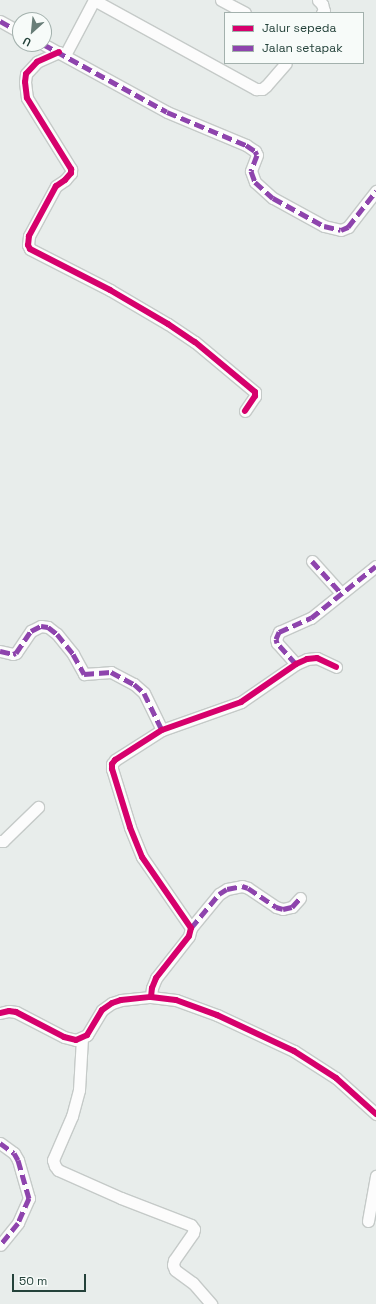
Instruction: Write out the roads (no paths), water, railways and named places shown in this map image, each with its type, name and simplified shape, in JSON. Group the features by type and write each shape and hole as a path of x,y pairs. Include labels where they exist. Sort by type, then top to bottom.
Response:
{"street":[{"path":"245,411 255,396 255,392 195,342 168,324 110,290 30,249 28,245 29,236 56,186 65,180 71,173 71,169 27,98 25,82 26,74 37,62 62,53 94,0 256,90 262,89 266,86 285,64"},
{"path":"221,0 242,12"},
{"path":"318,0 322,4 323,12"},
{"path":"0,21 12,28"},
{"path":"52,48 167,112 246,145 255,151 257,155 251,171 255,182 278,202 324,226 341,230 348,227 376,191"},
{"path":"312,561 341,593"},
{"path":"296,664 277,643 276,638 279,632 311,618 376,566"},
{"path":"0,651 13,654 16,653 31,631 41,626 48,627 73,654 84,674 111,672 134,684 144,693 162,730"},
{"path":"191,928 142,857 135,842 112,769 115,760 162,730 241,702 296,664 307,659 317,658 336,667"},
{"path":"0,841 3,841 38,807"},
{"path":"151,997 152,988 156,978 190,936 191,928 219,894 227,889 242,886 283,909 292,908 300,898"},
{"path":"0,1013 9,1011 16,1012 64,1037 76,1040 87,1035 98,1015 106,1007 121,1000 151,997 176,1000 217,1015 294,1051 336,1078 376,1114"},
{"path":"82,1038 79,1090 72,1116 54,1160 54,1166 58,1170 121,1198 191,1226 194,1229 193,1232 174,1260 173,1266 175,1270 193,1283 211,1304"},
{"path":"0,1144 14,1153 18,1160 29,1198 18,1222 0,1245"},
{"path":"368,1221 376,1176"}]}
